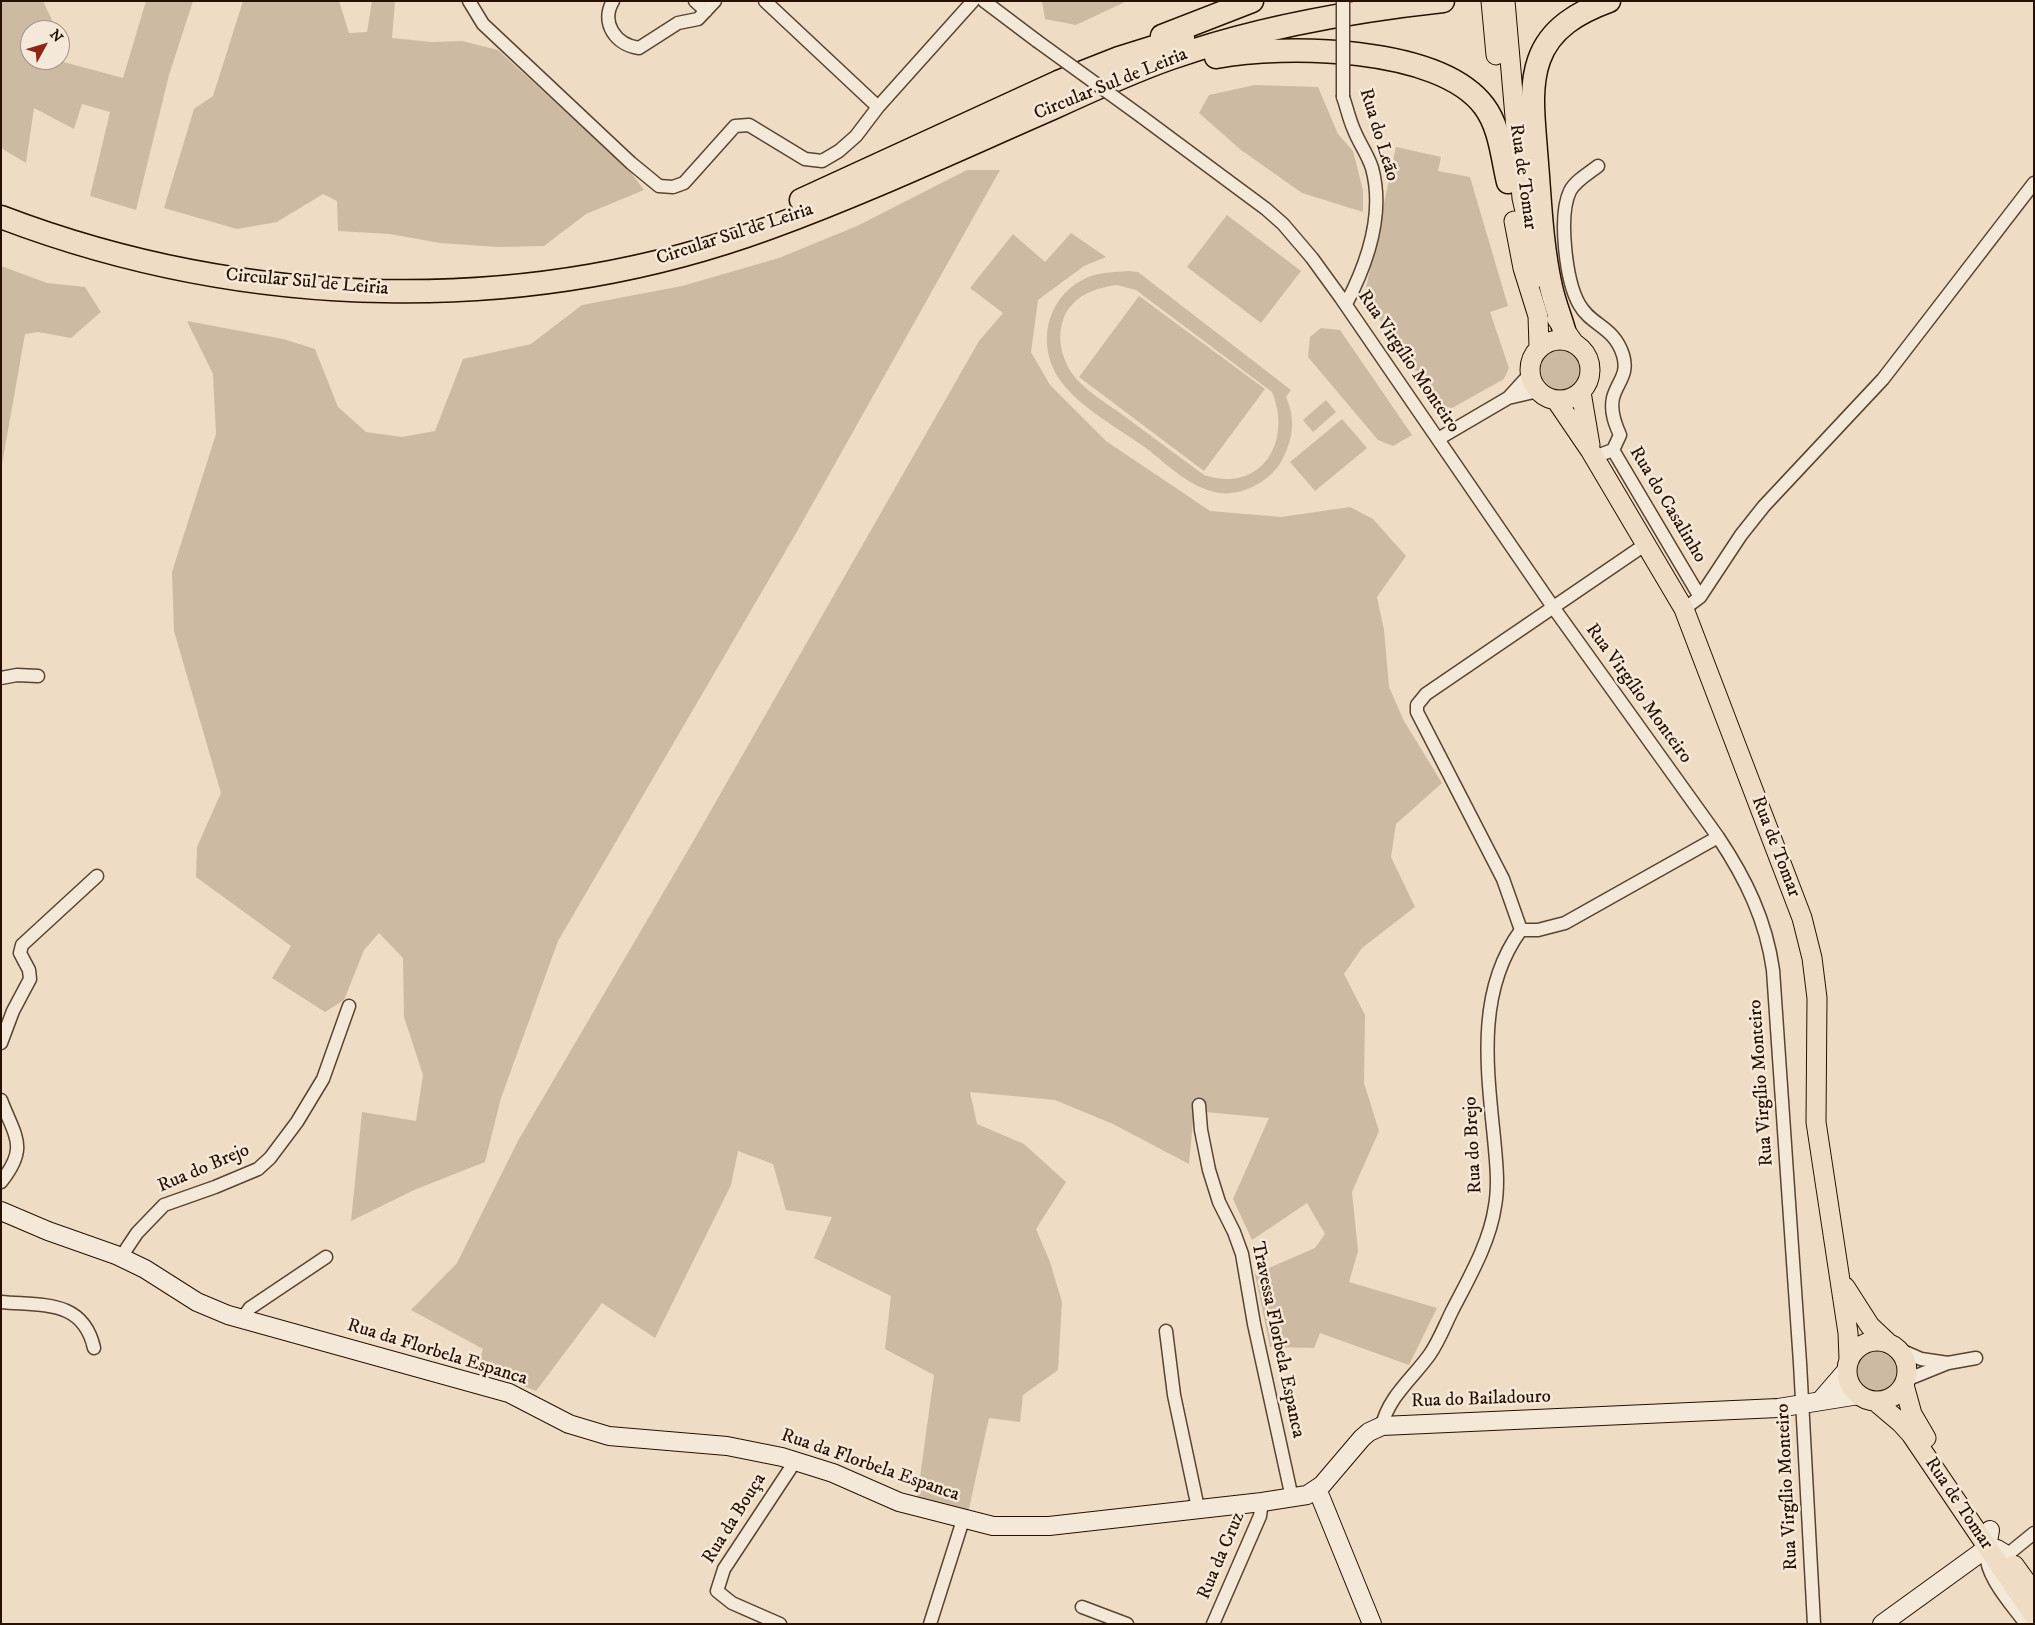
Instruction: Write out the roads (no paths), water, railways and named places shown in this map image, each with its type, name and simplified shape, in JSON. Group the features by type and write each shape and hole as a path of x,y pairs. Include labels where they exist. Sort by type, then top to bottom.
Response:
{"highway":[{"path":"1122,67 1132,47 1252,1"},
{"name":"Circular Sul de Leiria","path":"1,217 63,238 150,262 204,274 333,290 402,291 520,285 650,262 684,254 766,229 862,192 1122,67 1244,20 1327,1"},
{"name":"Circular Sul de Leiria","path":"1,202 72,227 134,245 198,259 288,271 358,276 483,274 574,262 675,242 790,205 1058,82 1170,58 1259,32 1368,9 1443,1"},
{"path":"1569,337 1551,287 1545,250 1534,118 1534,78 1539,60 1547,44 1558,30 1581,12 1609,1"},
{"path":"1122,67 1243,52 1301,50 1362,56 1428,69 1455,80 1483,105 1497,134 1508,182"}],"main road":[{"name":"Rua de Tomar","path":"1492,1 1501,36 1522,198 1543,287 1551,308 1569,337 1587,357 1590,366 1586,384 1581,392 1592,454"},
{"name":"Rua de Tomar","path":"1505,1 1501,36 1508,182 1523,268 1538,316 1539,347 1531,360 1530,375"},
{"path":"1539,347 1569,337"},
{"path":"1530,375 1538,392 1556,400 1565,400 1581,392"},
{"name":"Rua de Tomar","path":"1556,400 1592,454 1684,609 1793,892 1812,958 1817,998 1816,1122 1848,1333 1850,1385 1896,1418 1911,1434 1989,1539 2007,1556 2034,1593"},
{"name":"Rua de Tomar","path":"1840,1277 1860,1313 1893,1345 1907,1365 1905,1383 1909,1406 1919,1426 2034,1616"},
{"path":"1848,1365 1860,1345 1869,1341 1893,1345"},
{"path":"1867,1398 1893,1397 1905,1383"}],"street":[{"path":"469,1 483,24 631,163 659,186 673,187 684,183 735,126 749,125 805,158 822,161 839,151 856,136 878,107 973,1"},
{"path":"614,1 608,19 611,33 622,43 640,48 678,23 698,18 715,1"},
{"path":"696,1 706,11"},
{"path":"765,1 878,107"},
{"name":"Rua Virgílio Monteiro","path":"984,1 1275,216 1315,262 1346,304 1553,607 1718,837 1736,865 1755,901 1765,930 1771,958 1789,1186 1814,1624"},
{"name":"Rua do Leão","path":"1343,1 1343,97 1354,131 1372,168 1377,199 1369,250 1360,277 1346,304"},
{"path":"1598,166 1570,191 1566,216 1566,255 1570,278 1579,304 1585,313 1612,333 1623,356 1623,380 1613,398 1613,418 1620,435 1613,450"},
{"path":"1684,609 1700,597 1740,535 1764,506 1882,380 2034,183"},
{"path":"1438,439 1508,398 1530,375"},
{"path":"1508,398 1538,392"},
{"name":"Rua do Casalinho","path":"1592,454 1613,450 1700,597"},
{"path":"1646,544 1426,694 1417,705 1420,719 1503,879 1521,930 1538,930 1565,923 1718,837"},
{"path":"1,678 17,675 38,676"},
{"path":"1,1043 13,1011 30,979 29,970 20,953 22,945 97,876"},
{"name":"Rua do Brejo","path":"1382,1426 1389,1406 1433,1350 1472,1271 1491,1223 1496,1205 1497,1179 1486,1056 1488,1022 1499,974 1508,949 1521,930"},
{"name":"Rua do Brejo","path":"121,1257 143,1225 164,1205 209,1190 258,1169 270,1158 297,1122 323,1079 350,1006"},
{"path":"1,1100 16,1137 18,1152 16,1162 1,1182"},
{"name":"Travessa Florbela Espanca","path":"1199,1105 1201,1130 1209,1170 1219,1202 1234,1232 1242,1254 1254,1324 1292,1498"},
{"name":"Rua da Florbela Espanca","path":"1,1211 48,1231 121,1257 197,1302 242,1319 509,1393 569,1424 609,1436 727,1446 796,1460 854,1481 899,1502 963,1520 993,1526 1049,1526 1292,1498 1307,1495 1316,1490"},
{"path":"242,1319 250,1308 326,1257"},
{"path":"1,1302 69,1310 88,1328 94,1348"},
{"path":"1166,1331 1174,1395 1198,1508"},
{"path":"1893,1345 1921,1359 1948,1363"},
{"path":"1905,1383 1948,1363 1976,1358"},
{"path":"1820,1401 1848,1365"},
{"name":"Rua do Bailadouro","path":"1316,1490 1362,1438 1369,1432 1382,1426 1802,1406 1820,1401 1867,1398"},
{"name":"Rua da Bouça","path":"780,1624 732,1603 717,1591 724,1569 796,1460"},
{"path":"1316,1490 1372,1624"},
{"name":"Rua da Cruz","path":"1213,1624 1260,1516 1262,1502"},
{"path":"930,1624 963,1520"},
{"path":"2007,1556 2034,1533"},
{"path":"1882,1624 1989,1539"},
{"path":"1989,1539 1986,1560 1989,1571 2026,1624"},
{"path":"1082,1607 1127,1624"}]}
